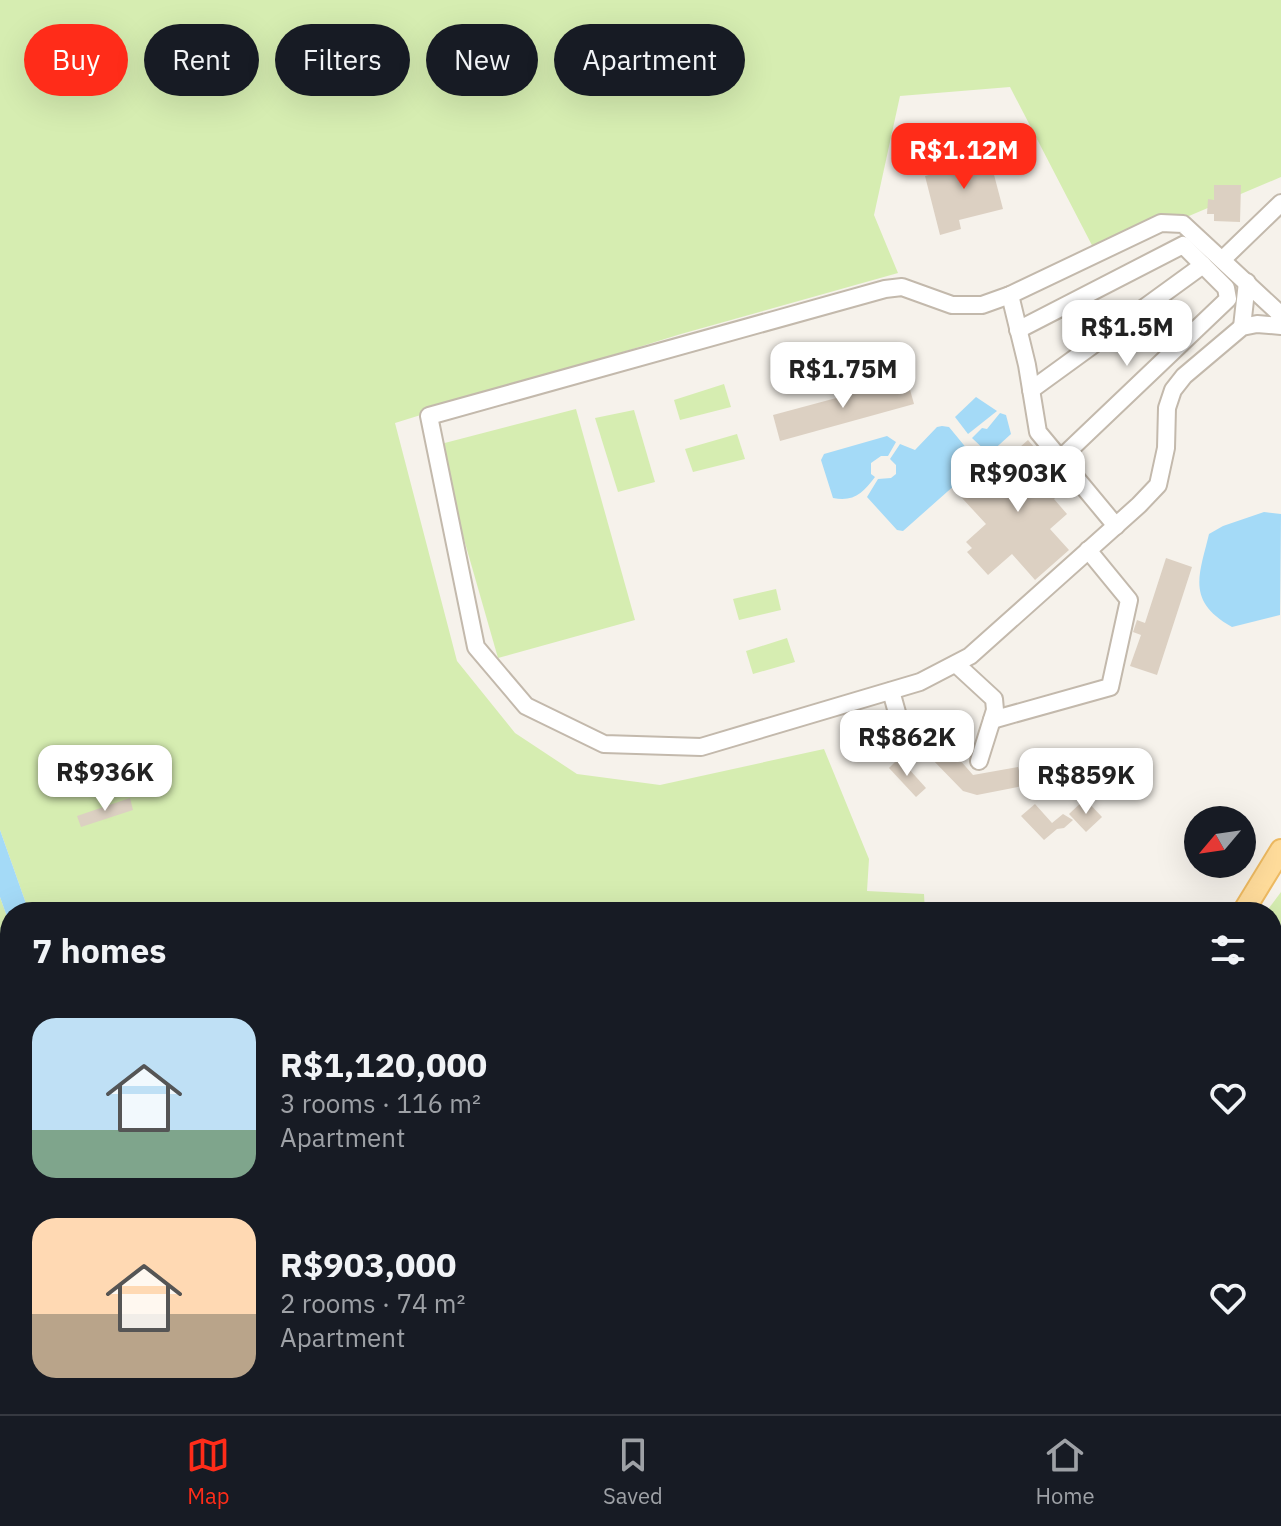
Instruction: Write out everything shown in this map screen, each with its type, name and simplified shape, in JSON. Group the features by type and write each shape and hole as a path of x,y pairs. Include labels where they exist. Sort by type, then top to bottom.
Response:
{"main road":[{"path":"1249,902 1281,850"}],"street":[{"path":"1223,259 1281,203"},
{"path":"1281,315 1183,224 1161,223 1010,295 982,305 952,305 902,287 885,289 429,416 476,647 526,706 604,744 701,747 920,682 970,656 1158,485 1166,448 1167,408 1173,390 1184,376 1242,327 1257,324 1281,326"},
{"path":"1018,330 1183,245 1226,288 1228,299 1060,459"},
{"path":"1031,390 1203,265"},
{"path":"1242,327 1247,282"},
{"path":"1010,295 1038,432 1116,526"},
{"path":"992,720 1110,687 1129,600 1088,550"},
{"path":"956,664 994,699 995,710 979,761"},
{"path":"891,691 908,752"}],"green space":[{"path":"0,0 1281,0 1281,177 1097,255 1010,87 900,96 874,215 898,273 681,334 395,423 457,661 515,733 577,774 660,785 824,749 869,859 867,891 924,894 924,902 25,902 0,830"},
{"path":"724,384 731,407 680,420 674,400"},
{"path":"576,409 635,620 498,658 437,445"},
{"path":"634,410 655,482 618,492 595,418"},
{"path":"737,434 745,459 693,472 685,449"},
{"path":"776,589 781,610 739,620 733,599"},
{"path":"787,638 795,662 753,674 746,651"}],"water":[{"path":"976,397 997,411 968,434 955,417"},
{"path":"1000,413 1006,415 1011,434 989,454 972,438 982,428 987,429"},
{"path":"937,427 949,427 977,461 974,468 903,531 897,530 867,497 878,479 891,478 896,474 896,465 890,459 900,444 915,450"},
{"path":"887,436 896,442 888,456 881,456 871,463 871,474 875,477 866,488 852,497 833,498 821,460 824,454"},
{"path":"1264,512 1281,514 1280,615 1232,627 1217,617 1202,597 1200,575 1209,534"},
{"path":"0,830 25,902 2,902"}],"building":[{"path":"987,148 1003,209 959,220 961,229 940,235 925,176 952,169 951,158"},
{"path":"1214,185 1241,185 1240,222 1214,221 1214,214 1207,214 1208,199 1214,200"},
{"path":"907,379 914,404 780,441 773,415"},
{"path":"1028,440 1068,486 1054,499 1067,514 1050,529 1069,550 1035,580 1012,554 988,575 967,552 972,548 966,542 986,524 962,498"},
{"path":"1166,558 1192,567 1157,675 1130,666 1141,635 1133,632 1137,620 1145,623"},
{"path":"945,743 973,775 1018,767 1023,786 977,795 963,791 930,757"},
{"path":"899,758 926,788 916,797 889,768"},
{"path":"130,798 133,810 81,827 77,816"},
{"path":"1085,799 1102,817 1086,832 1069,814"},
{"path":"1035,804 1052,823 1063,814 1073,820 1044,840 1021,816"}]}
